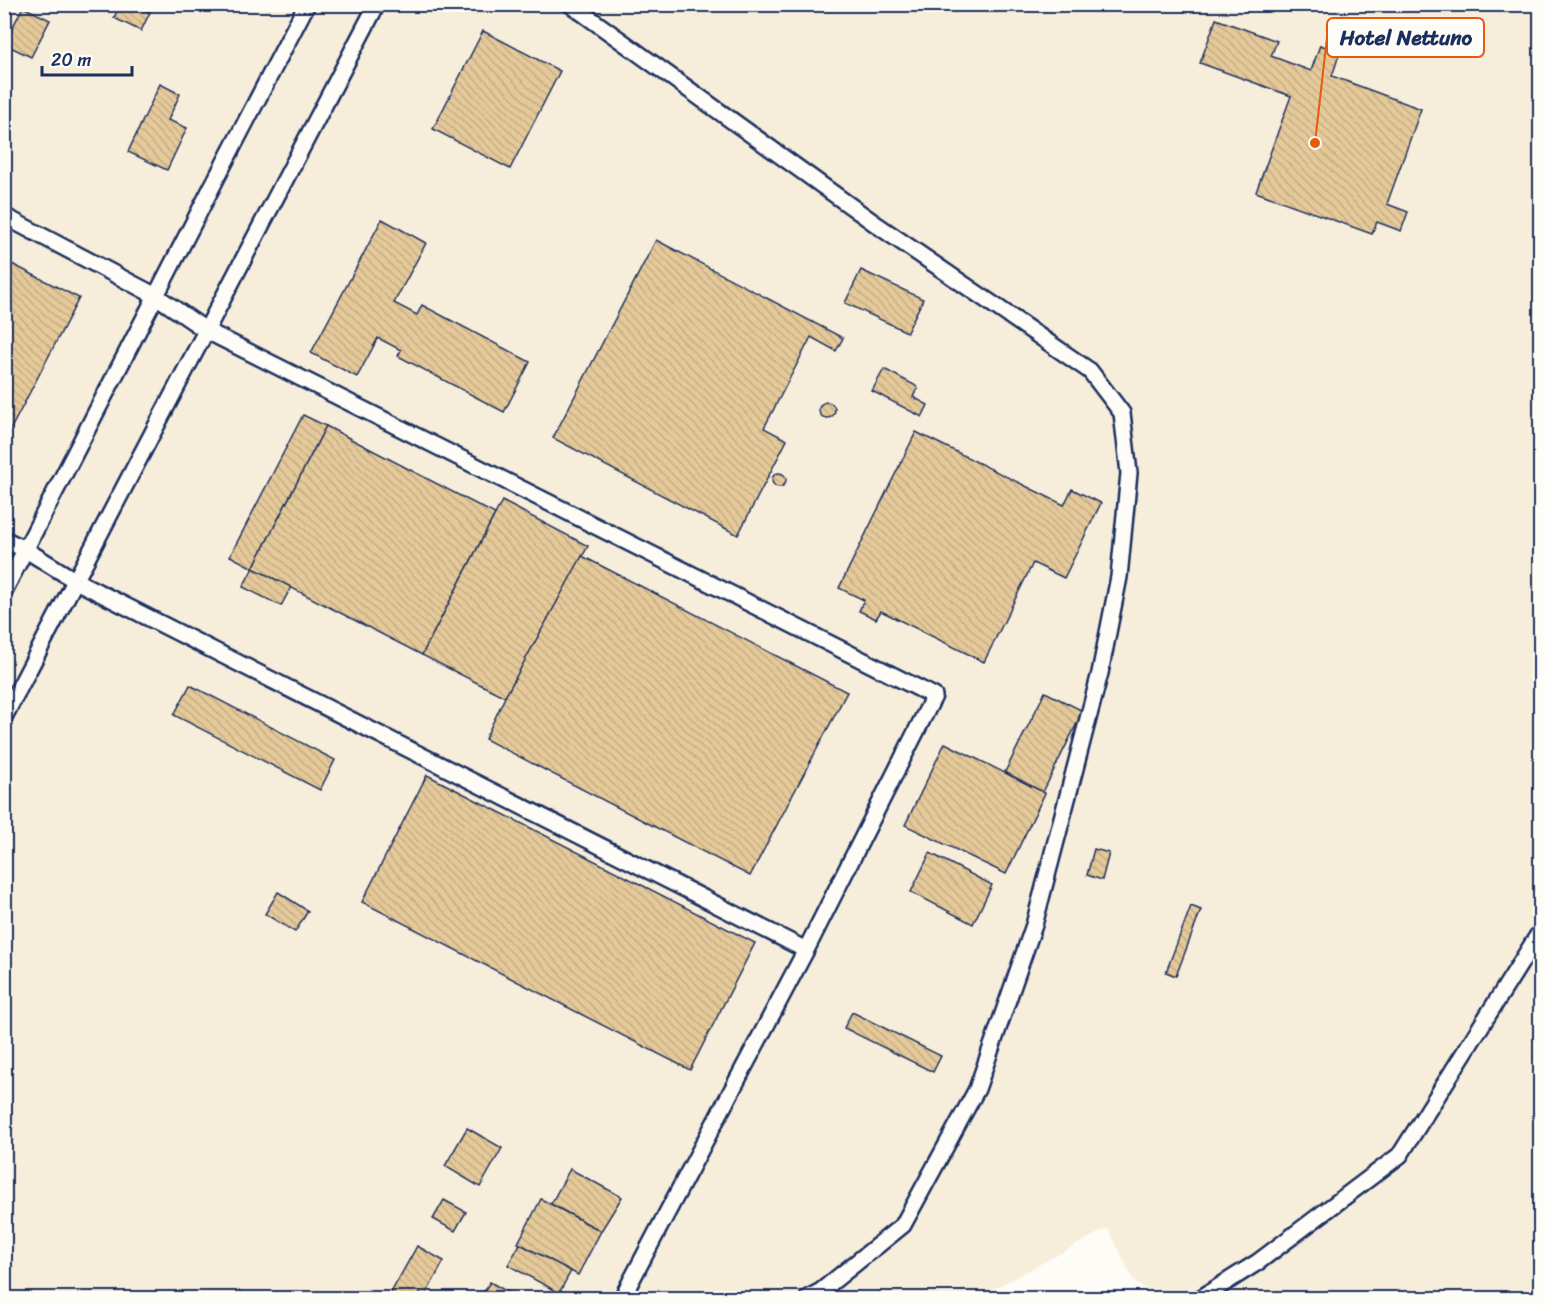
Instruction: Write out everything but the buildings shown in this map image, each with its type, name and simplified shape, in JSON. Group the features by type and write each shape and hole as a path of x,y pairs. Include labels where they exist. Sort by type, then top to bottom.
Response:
{"lane":[{"path":"4,591 307,4"},
{"path":"4,717 377,4"},
{"path":"570,4 877,225 1090,371 1122,413 1129,473 1119,577 1100,673 1034,926 976,1089 903,1225 808,1299"},
{"path":"4,216 156,296 207,331 934,696 806,950 622,1299"},
{"path":"4,539 76,581 806,950"},
{"path":"1201,1299 1258,1262 1400,1155 1540,932"}],"shaded area":[{"path":"5,5 1540,5 1540,1298 1159,1298 1134,1281 1108,1228 976,1298 5,1298"}],"place":[{"name":"Hotel Nettuno","path":"1315,143"}]}
